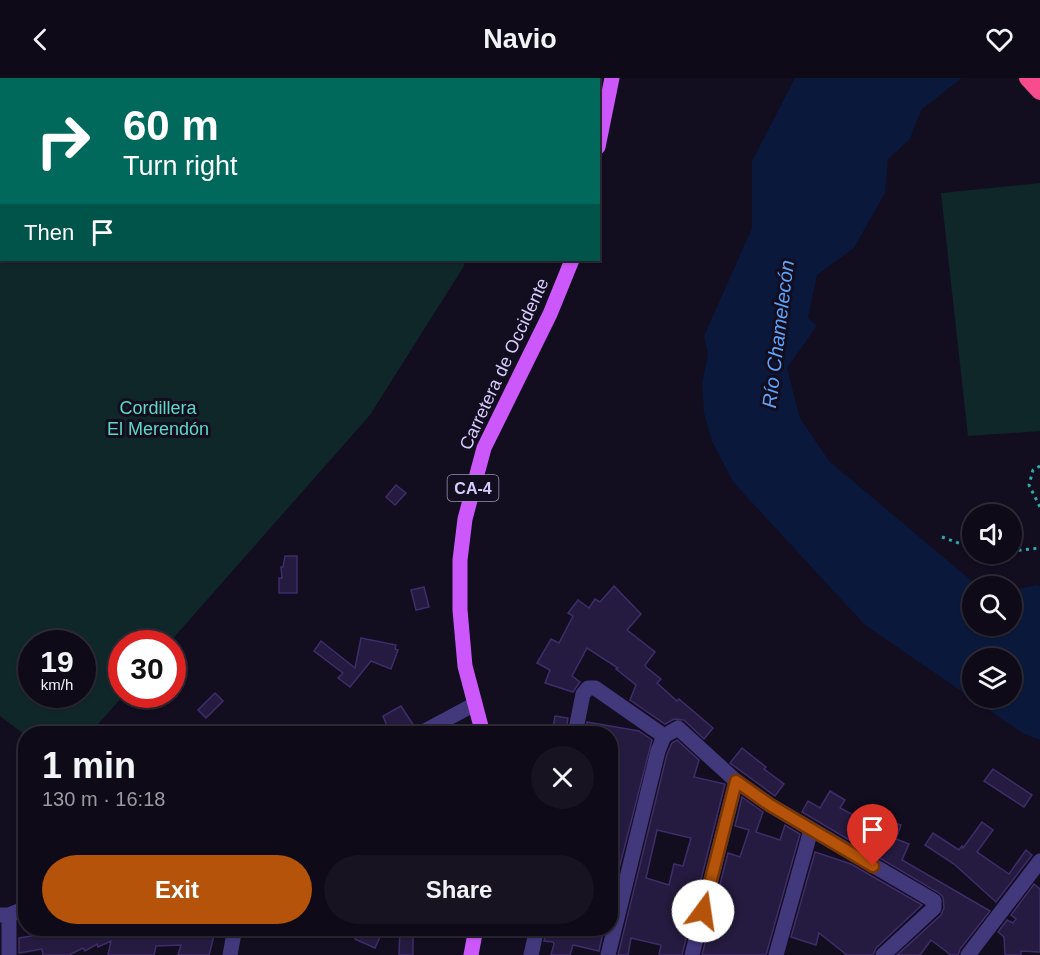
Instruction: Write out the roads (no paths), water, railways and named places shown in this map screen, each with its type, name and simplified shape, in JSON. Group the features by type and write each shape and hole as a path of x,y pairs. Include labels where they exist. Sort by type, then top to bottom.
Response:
{"highway":[{"path":"1029,78 1040,91"}],"main road":[{"path":"600,137 612,78"},
{"name":"Carretera de Occidente","path":"481,726 465,666 460,610 460,560 465,519 484,448 550,314 572,261"},
{"path":"471,955 475,936"}],"street":[{"path":"577,726 583,694 588,688 595,688 664,736"},
{"path":"434,726 475,704"},
{"path":"618,914 658,751 664,736 678,729 736,781 811,830 934,901 934,908 883,955"},
{"path":"692,955 736,781"},
{"path":"776,955 811,830"},
{"path":"968,955 1040,861"},
{"path":"5,915 9,955"},
{"path":"230,955 234,936"},
{"path":"531,955 535,936"},
{"path":"608,955 613,936"}],"water":[{"name":"Río Chamelecón","path":"795,78 962,78 921,110 910,139 888,159 885,193 854,248 817,275 808,318 817,326 787,368 800,418 829,461 966,576 962,576 962,636 1022,636 1022,588 1040,586 1040,740 1024,734 986,708 1022,708 1022,648 962,648 962,691 865,625 733,482 712,441 704,413 702,383 708,355 704,336 752,228 752,161"}],"park label":[{"name":"Cordillera El Merendón","path":"158,418"}]}
